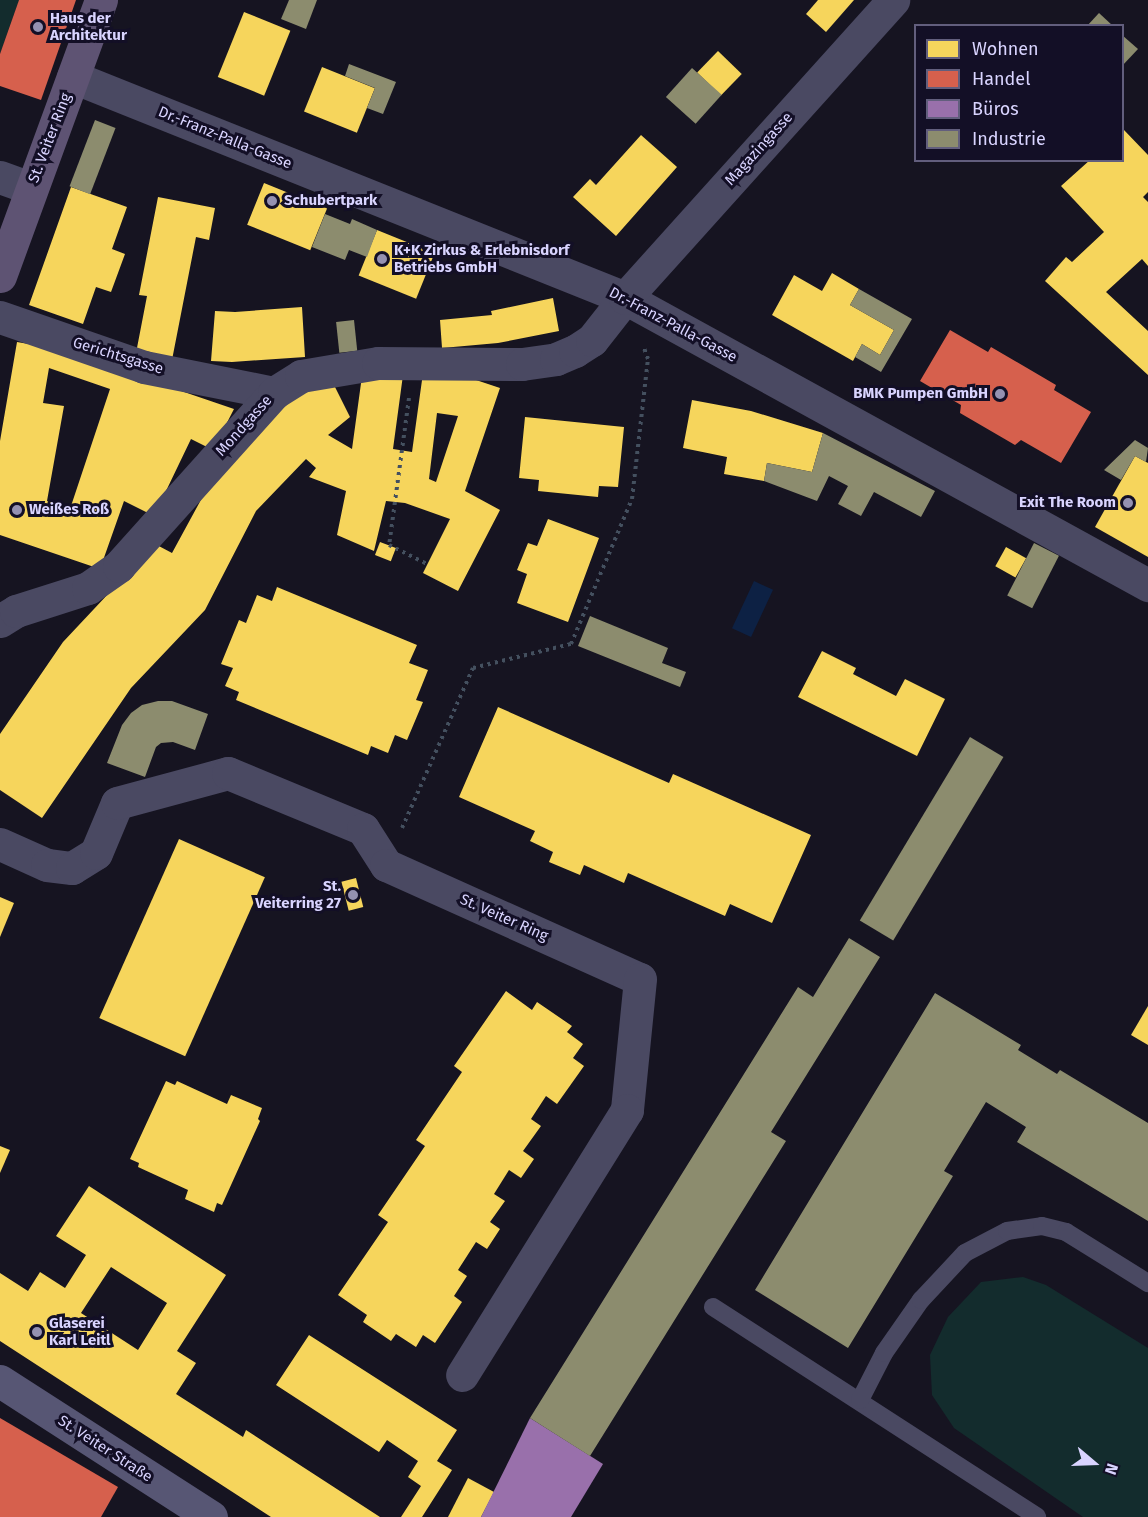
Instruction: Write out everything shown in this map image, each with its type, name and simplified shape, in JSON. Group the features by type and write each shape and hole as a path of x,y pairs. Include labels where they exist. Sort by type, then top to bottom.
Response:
{"main road":[{"name":"St. Veiter Ring","path":"0,276 101,0"},
{"name":"St. Veiter Straße","path":"0,1381 200,1514"}],"street":[{"name":"Magazingasse","path":"626,298 892,0"},
{"name":"Dr.-Franz-Palla-Gasse","path":"73,77 626,298 1148,585"},
{"path":"0,177 31,188"},
{"name":"Mondgasse","path":"0,621 16,611 88,588 119,567 274,393 301,376 378,363 522,363 556,359 592,340 626,298"},
{"name":"Gerichtsgasse","path":"0,317 144,367 274,393"},
{"path":"0,844 47,865 72,868 96,854 117,803 228,773 363,829 386,865"},
{"name":"St. Veiter Ring","path":"386,865 640,979 627,1110 462,1375"}],"lane":[{"path":"860,1400 884,1353 921,1300 965,1253 1007,1231 1042,1226 1066,1232 1148,1283"},
{"path":"713,1307 860,1400 1037,1517"}],"path":[{"path":"386,865 472,668 571,644 580,623 632,499 648,359 626,298"},
{"path":"414,362 389,545 427,564"}],"green space":[{"path":"0,0 19,0 0,54"},
{"path":"1023,1277 1046,1285 1148,1348 1148,1517 1083,1517 954,1428 932,1395 930,1355 948,1317 981,1282"}],"water":[{"path":"754,581 773,590 751,637 732,628"}],"building: Wohnen":[{"path":"818,0 854,0 826,32 806,14"},
{"path":"244,12 290,31 264,96 218,77"},
{"path":"718,51 742,74 721,96 697,73"},
{"path":"322,67 375,88 357,133 304,112"},
{"path":"1124,130 1148,155 1148,192 1143,197 1148,202 1148,266 1142,259 1106,292 1148,331 1148,375 1045,281 1066,257 1072,262 1104,232 1061,186 1088,162 1124,162"},
{"path":"641,135 677,167 616,236 573,197 590,179 596,185"},
{"path":"264,183 327,208 310,250 247,225"},
{"path":"71,187 127,207 112,249 125,254 111,292 96,287 83,324 29,305"},
{"path":"158,197 215,208 209,240 196,237 172,360 136,353 147,296 139,295"},
{"path":"377,230 434,253 416,299 359,275"},
{"path":"832,273 859,289 850,305 894,330 880,355 862,344 853,361 772,315 794,275 822,291"},
{"path":"553,298 559,331 498,343 442,348 440,320 492,315 491,311"},
{"path":"302,307 305,357 232,362 211,361 215,311 235,312"},
{"path":"17,342 58,349 234,409 213,450 191,439 154,516 124,501 100,569 0,535 0,441","holes":["49,368 110,389 70,509 47,501 64,406 43,403"]},
{"path":"423,373 473,379 500,388 465,491 500,510 458,591 423,573 450,519 405,503 386,501 374,551 337,535 346,491 309,477 316,468 306,459 256,511 205,610 131,688 42,818 0,790 0,734 63,642 155,544 172,553 209,485 291,399 331,379 350,417 328,435 352,449 362,376 403,375 393,449 412,452","holes":["437,413 458,416 436,482 429,479"]},
{"path":"692,400 751,411 823,433 812,472 767,463 764,481 724,474 727,457 683,448"},
{"path":"525,417 624,427 618,487 599,486 598,497 538,491 539,480 519,478"},
{"name":"Exit The Room","path":"1135,456 1148,463 1148,557 1095,527"},
{"path":"548,519 599,538 568,622 517,603 527,574 517,570 528,543 537,546"},
{"path":"380,542 396,548 391,561 375,555"},
{"path":"1006,547 1026,558 1015,577 995,566"},
{"path":"277,587 417,645 409,663 428,670 416,700 423,702 407,740 395,735 388,753 371,746 368,755 236,700 239,692 225,686 233,668 221,664 239,620 246,623 257,595 272,601"},
{"path":"822,651 856,668 853,674 896,696 905,679 945,699 917,756 798,697"},
{"path":"498,707 669,783 673,774 811,835 772,923 730,904 725,916 628,873 624,883 584,865 580,875 549,862 553,852 530,841 535,831 459,797"},
{"path":"179,839 265,877 185,1056 99,1018"},
{"name":"St. Veiterring 27","path":"356,878 363,907 349,911 341,882"},
{"path":"0,897 14,903 0,937"},
{"path":"506,991 532,1010 537,1002 572,1026 567,1032 583,1044 573,1058 584,1066 557,1104 546,1096 531,1119 541,1126 523,1151 534,1159 521,1178 509,1170 494,1194 505,1201 490,1222 500,1229 487,1249 476,1242 458,1270 467,1276 454,1296 462,1302 435,1343 423,1335 416,1347 396,1334 391,1341 363,1322 367,1315 338,1295 388,1222 378,1215 425,1146 416,1140 462,1072 454,1066"},
{"path":"1148,1006 1148,1045 1131,1035"},
{"path":"166,1081 175,1085 177,1081 227,1104 231,1095 262,1108 258,1119 260,1121 222,1205 217,1203 214,1212 185,1199 188,1190 138,1167 139,1163 130,1159"},
{"path":"0,1146 10,1150 0,1173"},
{"path":"89,1186 226,1275 177,1351 196,1363 176,1394 243,1437 246,1430 380,1517 271,1517 0,1341 0,1273 28,1291 40,1272 65,1288 86,1255 56,1236","holes":["111,1267 167,1303 138,1350 81,1313"]},
{"path":"309,1335 457,1430 437,1461 452,1470 422,1517 401,1517 421,1486 408,1477 418,1461 387,1440 379,1452 276,1385"},
{"path":"468,1478 494,1492 481,1517 448,1517"}],"building: Handel":[{"name":"Haus der Architektur","path":"19,0 76,0 41,100 0,86 0,54"},
{"path":"950,330 988,352 991,347 1056,385 1054,390 1091,412 1061,463 1021,440 1015,445 960,413 961,405 920,381"},
{"path":"0,1418 118,1487 101,1517 0,1517"}],"building: Büros":[{"path":"530,1418 603,1464 571,1517 481,1517"}],"building: Industrie":[{"path":"289,0 317,0 306,29 281,19"},
{"path":"1099,13 1111,24 1089,24"},
{"path":"1124,37 1138,49 1124,64"},
{"path":"349,64 396,82 383,114 367,108 375,88 345,76"},
{"path":"692,68 722,95 696,124 666,97"},
{"path":"95,120 116,128 90,194 70,186"},
{"path":"325,214 350,224 352,219 377,230 367,257 349,250 345,260 312,247"},
{"path":"859,289 912,319 881,372 855,357 862,344 880,355 894,330 850,305"},
{"path":"354,320 357,351 339,353 336,322"},
{"path":"823,433 935,491 921,517 874,492 861,516 838,504 848,486 829,476 817,501 764,481 767,463 812,472"},
{"path":"1135,440 1148,448 1146,462 1135,456 1121,480 1104,470"},
{"path":"1034,543 1059,556 1032,608 1007,596"},
{"path":"590,616 668,648 662,663 686,672 680,687 578,646"},
{"path":"158,701 172,701 208,714 195,750 173,742 161,743 156,747 145,777 107,763 122,725 131,713 142,705"},
{"path":"970,737 1003,757 893,941 860,920"},
{"path":"849,938 880,957 771,1132 786,1141 590,1456 530,1418 798,987 813,997"},
{"path":"935,993 1021,1045 1018,1050 1057,1074 1060,1070 1148,1123 1148,1221 1017,1142 1026,1127 986,1102 944,1171 953,1176 848,1348 755,1290"}],"place":[{"name":"Haus der Architektur","path":"38,27"},
{"name":"Schubertpark","path":"272,201"},
{"name":"K+K Zirkus & Erlebnisdorf Betriebs GmbH","path":"382,259"},
{"name":"BMK Pumpen GmbH","path":"1000,394"},
{"name":"Exit The Room","path":"1128,503"},
{"name":"Weißes Roß","path":"17,510"},
{"name":"St. Veiterring 27","path":"353,895"},
{"name":"Glaserei Karl Leitl","path":"37,1332"}]}
